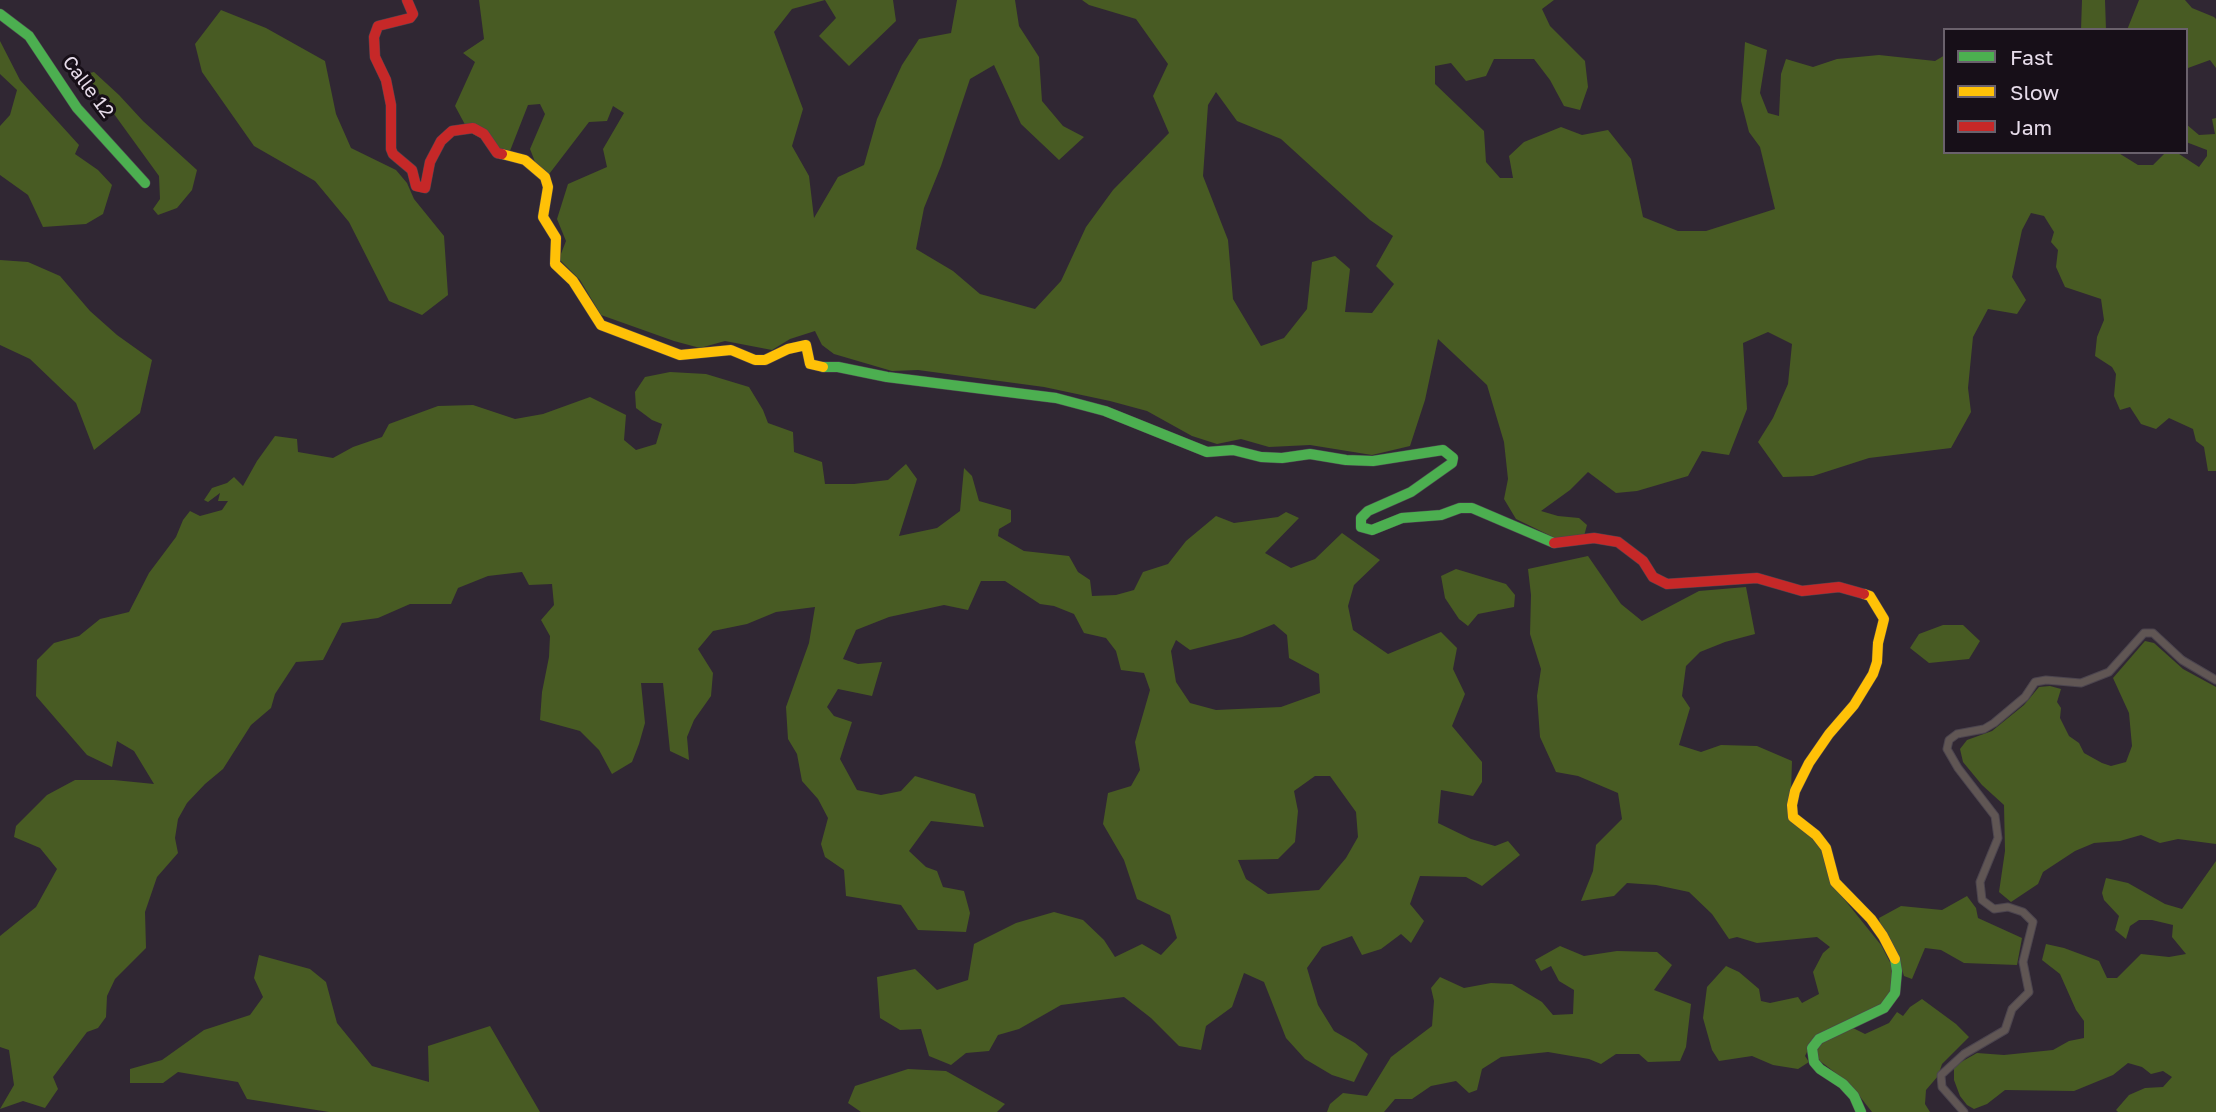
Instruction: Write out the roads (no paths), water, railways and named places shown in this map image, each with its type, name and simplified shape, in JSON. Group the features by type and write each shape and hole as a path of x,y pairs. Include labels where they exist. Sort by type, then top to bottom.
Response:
{"street":[{"path":"407,0 413,14 410,18 378,26 374,37 375,57 386,80 391,105 393,154 412,170 416,186 425,188 430,162 441,141 452,131 473,128 484,134 497,153 525,160 536,169 545,177 548,187 543,217 556,238 555,264 573,281 601,325 680,355 731,349 755,360 765,360 788,349 806,345 810,364 819,368 838,367 887,377 1056,398 1105,411 1207,452 1233,450 1282,458 1310,454 1373,461 1443,450 1453,458 1452,463 1411,492 1368,511 1362,518 1361,527 1372,530 1390,521 1472,508 1549,542 1558,544 1594,538 1618,542 1643,561 1653,577 1667,584 1757,578 1802,591 1839,587 1870,596 1884,619 1873,674 1854,705 1814,756 1799,783 1792,805 1793,817 1816,835 1826,848 1835,882 1871,919 1883,936 1898,971 1895,993 1884,1008 1819,1039 1812,1048 1814,1062 1843,1084 1854,1096 1861,1112"},
{"name":"Calle 12","path":"0,14 29,36 77,108 145,183"},
{"path":"1964,1112 1942,1087 1941,1075 1964,1054 2005,1030 2012,1009 2029,992 2023,962 2033,922 2023,912 2008,907 1994,909 1982,900 1980,882 1998,838 1995,816 1950,755 1947,749 1949,740 1957,734 1984,729 1994,723 2025,697 2035,682 2046,680 2081,683 2109,672 2130,652 2144,633 2152,633 2182,660 2216,680"}]}
